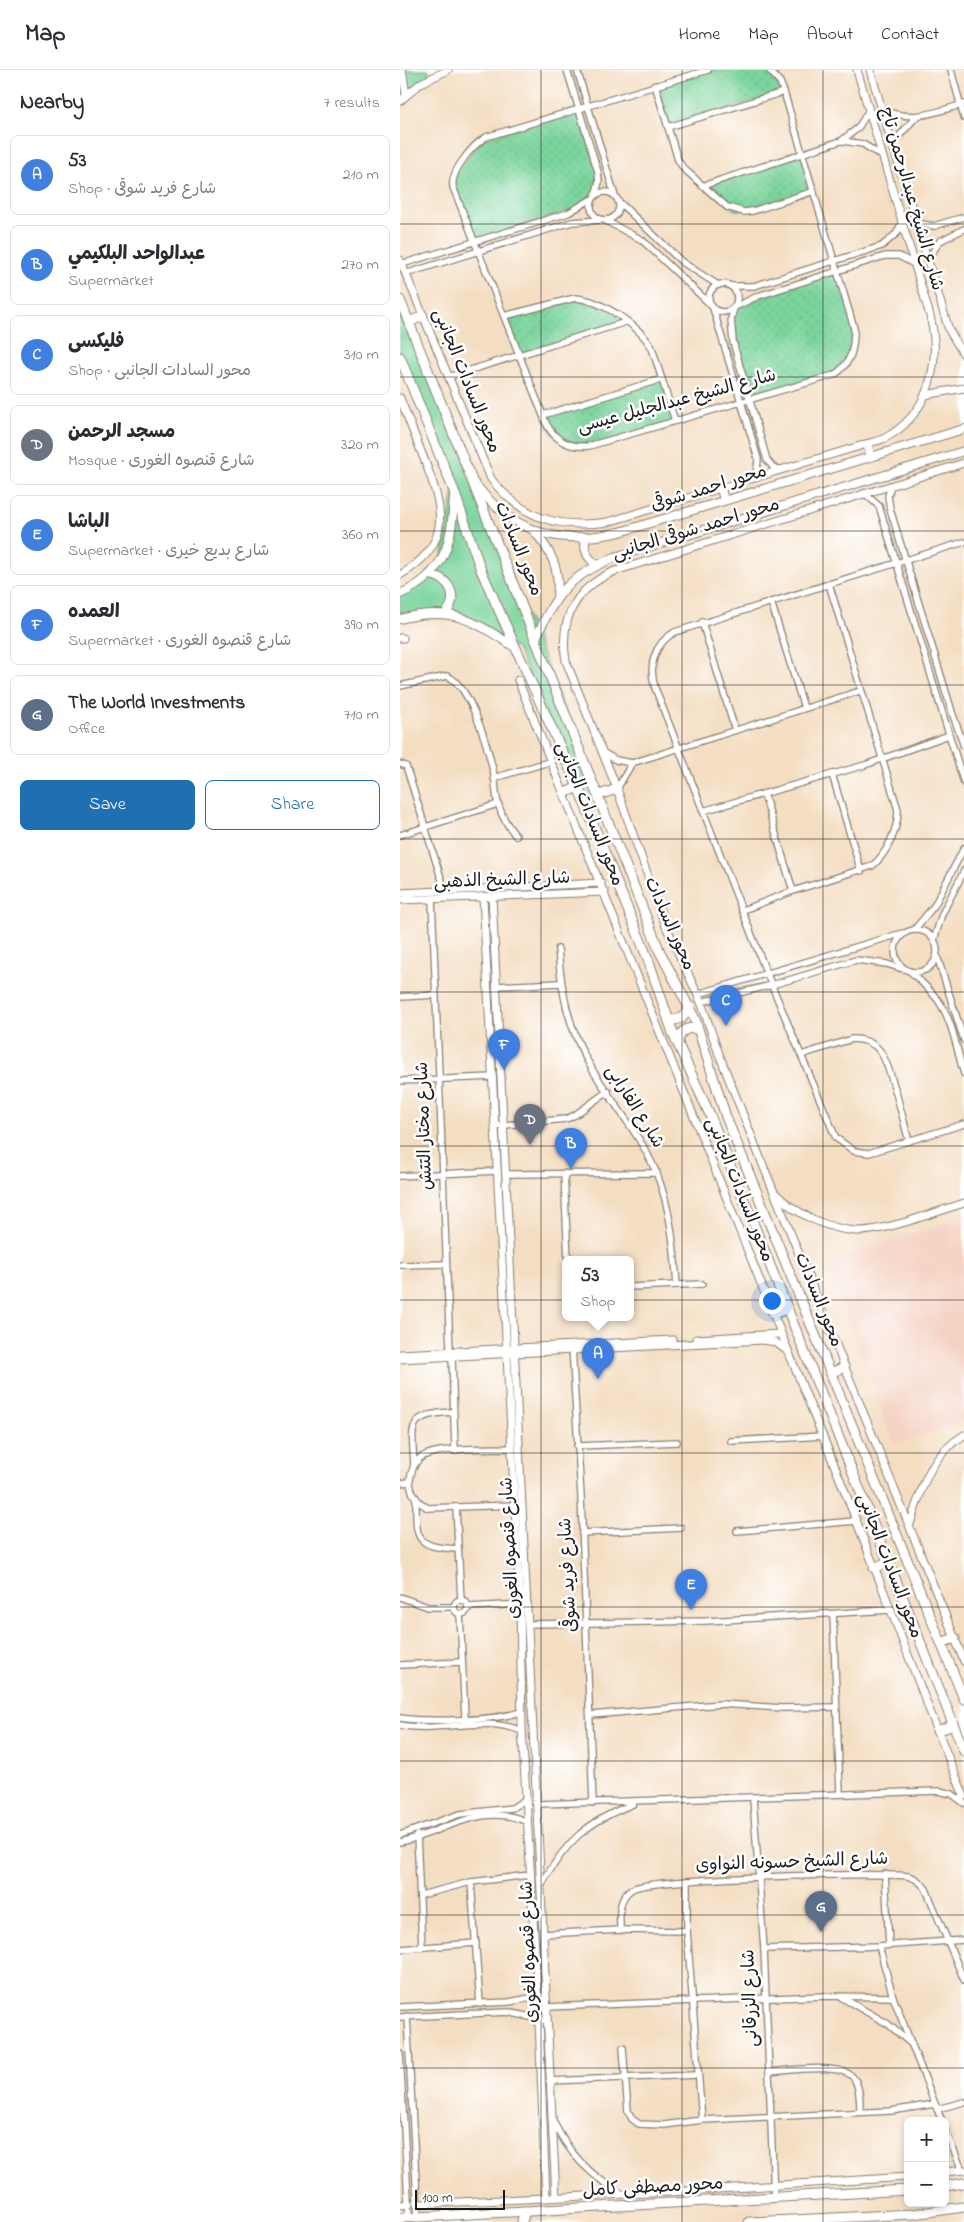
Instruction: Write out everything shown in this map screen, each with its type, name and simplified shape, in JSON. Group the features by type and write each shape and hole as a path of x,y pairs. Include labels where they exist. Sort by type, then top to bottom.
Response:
{"main road":[{"name":"محور السادات","path":"400,300 475,484 660,952 690,1007 726,1117 964,1700"},
{"path":"409,322 423,316"},
{"name":"محور السادات","path":"400,358 454,491 481,570 578,787 648,959 678,1044 713,1122 786,1309 964,1751"},
{"name":"محور احمد شوقى","path":"475,484 498,510 533,531 554,537 586,538 620,532 964,429"},
{"path":"867,444 871,456"},
{"name":"محور احمد شوقى","path":"536,638 556,597 577,577 615,557 964,451"},
{"path":"720,488 724,500"},
{"path":"400,594 420,584 431,574 442,558 449,542 453,525 454,491"},
{"path":"533,531 548,549 554,562 558,583 556,597"},
{"path":"586,538 587,556 597,565"},
{"path":"431,574 441,578 450,588 452,601 446,613"},
{"path":"400,618 446,613 480,625 517,648"},
{"path":"565,793 578,787"},
{"path":"599,795 617,789"},
{"path":"669,1021 682,1018 690,1007"},
{"path":"678,1044 679,1037 683,1031 690,1028 697,1029"},
{"path":"773,1314 786,1309"},
{"path":"830,1373 844,1367"},
{"path":"874,1568 888,1562"},
{"path":"941,1643 955,1638"},
{"path":"937,1731 953,1725"},
{"path":"949,2185 964,2183"},
{"name":"محور مصطفى كامل","path":"409,2217 904,2190"},
{"path":"749,2222 826,2220 913,2214 964,2207"},
{"path":"522,2222 525,2211"},
{"path":"491,2213 497,2215 503,2222"}],"street":[{"path":"402,70 406,94"},
{"path":"400,101 421,83 448,70"},
{"path":"567,70 598,172 599,182 592,198 592,212 603,220 642,240 712,307 724,313 758,296 837,270 892,255 914,264 926,260 940,241 964,229"},
{"path":"405,274 572,222 612,219 618,211 616,198 577,70"},
{"name":"شارع الشيخ عبدالجليل عيسى","path":"708,70 486,137 477,144 455,173 453,182 543,415 556,438 571,446 580,447 834,375 846,365 853,349 854,328 784,92 780,82 769,70"},
{"name":"شارع الشيخ عبدالرحمن تاج","path":"857,70 902,222 935,343 933,370 924,396"},
{"name":"شارع الشيخ عبدالرحمن تاج","path":"870,70 926,260 949,330 964,355"},
{"path":"951,70 962,104 964,118"},
{"path":"655,85 678,160 683,168 726,207 744,212 814,191"},
{"path":"668,127 784,92"},
{"path":"882,110 899,116 916,117 962,104"},
{"path":"702,186 841,141 858,128 869,110"},
{"path":"892,144 916,117"},
{"path":"841,141 863,144 882,156"},
{"path":"401,262 475,242 568,213 605,192 616,198 682,262 718,285 754,286 888,242 897,233 902,222"},
{"path":"915,223 934,226 964,217"},
{"name":"محور السادات الجانبى","path":"401,262 491,479 516,506"},
{"path":"718,285 710,293 712,307 758,458 757,469 752,479"},
{"path":"731,286 738,296 734,308 731,331 749,399 767,460 773,467 782,470"},
{"path":"504,316 575,298 592,301 626,322 647,339 675,421"},
{"path":"448,377 626,322"},
{"path":"543,415 662,379"},
{"path":"924,396 964,388"},
{"name":"محور احمد شوقى الجانبى","path":"516,506 553,522 588,525 608,522 883,439 904,426 912,417 924,396"},
{"path":"400,398 438,494 440,522 430,549 412,567 400,575"},
{"name":"محور احمد شوقى الجانبى","path":"593,730 566,661 563,642 566,623 574,605 597,578 964,463"},
{"path":"891,485 888,502 964,746"},
{"path":"864,493 879,506 964,783"},
{"path":"964,542 702,622 670,635 658,649 652,661 653,682 678,748 767,974 833,1132 841,1144 854,1151 869,1152 964,1124"},
{"path":"743,910 793,891 861,870 880,860 898,819 898,810 860,691 829,584"},
{"path":"771,602 804,708"},
{"path":"702,622 735,730"},
{"path":"400,686 442,676 456,681 472,708 481,730 502,816 516,836"},
{"name":"محور السادات الجانبى","path":"518,680 605,892 661,1040 823,1436 964,1796"},
{"path":"602,752 616,760 632,763 860,691"},
{"name":"محور السادات الجانبى","path":"593,730 617,789 665,924 702,1002 719,1054 964,1660"},
{"path":"703,811 882,759 949,735"},
{"path":"494,778 552,761"},
{"path":"617,789 632,763"},
{"path":"400,764 406,766 446,895"},
{"path":"832,774 861,870"},
{"path":"764,794 793,891"},
{"path":"400,835 498,804"},
{"path":"914,930 934,906 964,848"},
{"path":"964,872 942,914 934,940 937,956 964,1040"},
{"name":"شارع الشيخ الذهبى","path":"400,900 432,899 446,895 601,883"},
{"name":"شارع الشيخ الذهبى","path":"400,893 483,897 605,892"},
{"name":"شارع قنصوه الغورى","path":"492,896 530,1624 549,2081 556,2197"},
{"name":"شارع قنصوه الغورى","path":"483,897 520,1605 522,1731 546,2198"},
{"name":"شارع مختار التتش","path":"432,899 455,1451"},
{"path":"698,994 914,930 926,932 934,940"},
{"path":"903,934 896,944 894,952 898,964 904,969"},
{"name":"شارع الفارابى","path":"558,949 560,983 574,1032 587,1060 632,1126 657,1173 669,1212 677,1285"},
{"path":"911,972 927,970 937,956"},
{"path":"702,1002 772,985 856,960 904,969 911,972 932,992 941,1005 964,1074"},
{"path":"497,986 560,983"},
{"path":"400,997 436,995"},
{"path":"801,1055 852,1039 860,1039 875,1046 884,1060 909,1141"},
{"path":"400,1081 492,1077"},
{"path":"495,1126 566,1119 576,1115 608,1091"},
{"path":"400,1176 497,1171"},
{"path":"506,1174 657,1173"},
{"path":"564,1174 568,1256"},
{"path":"774,1192 785,1202 816,1220 856,1231 884,1227 964,1204"},
{"path":"400,1265 446,1264"},
{"path":"634,1287 702,1284"},
{"path":"572,1348 780,1334"},
{"path":"400,1354 451,1354 763,1340 778,1343 788,1353"},
{"name":"شارع فريد شوقى","path":"572,1348 591,1715 593,1804"},
{"path":"400,1359 451,1354"},
{"path":"400,1364 409,1359"},
{"path":"453,1412 428,1414 418,1421 413,1432 414,1466 410,1482 416,1498 416,1528 422,1541 433,1548 458,1549"},
{"path":"910,1524 919,1492 928,1471 943,1451 964,1435"},
{"path":"731,1441 823,1436"},
{"path":"577,1446 678,1442"},
{"path":"414,1466 420,1458 432,1452 512,1448"},
{"path":"400,1483 410,1482"},
{"path":"416,1498 428,1508 515,1505"},
{"path":"456,1508 461,1600"},
{"path":"737,1531 856,1521"},
{"path":"582,1533 681,1528"},
{"path":"400,1597 428,1607 454,1606 461,1600"},
{"path":"461,1600 465,1601 468,1607"},
{"path":"400,1604 411,1602"},
{"path":"468,1607 528,1604"},
{"path":"454,1606 455,1611 460,1614"},
{"path":"460,1614 466,1612 468,1607"},
{"path":"530,1624 706,1621 890,1610"},
{"path":"460,1614 465,1718"},
{"path":"833,1614 840,1794"},
{"path":"521,1637 530,1637"},
{"path":"400,1665 461,1662"},
{"path":"591,1715 721,1704 782,1708 836,1707"},
{"path":"400,1718 432,1721 509,1716 522,1711"},
{"path":"478,1718 478,1725"},
{"path":"400,1725 422,1728 502,1725 522,1731"},
{"path":"538,1804 593,1804 942,1791 952,1794 964,1803"},
{"name":"شارع الزرقانى","path":"753,1798 764,1949 774,2197"},
{"path":"400,1835 460,1814 512,1808 526,1799"},
{"path":"542,1884 558,1857 576,1834 596,1821 637,1802"},
{"path":"400,1842 442,1826 473,1817 509,1817 527,1822"},
{"path":"416,1830 421,1895 422,1947"},
{"path":"885,1874 890,1945"},
{"name":"شارع الشيخ حسونه النواوى","path":"620,1930 621,1903 625,1894 632,1889 654,1883 885,1874 910,1876 920,1881 926,1888 964,1980"},
{"path":"421,1895 472,1882 530,1875"},
{"path":"687,1881 688,1931 694,2002 697,2074 702,2120"},
{"path":"472,1882 480,2004"},
{"path":"543,1934 620,1930 688,1931"},
{"path":"764,1949 879,1946 964,1940"},
{"path":"400,1949 476,1943"},
{"path":"879,1946 893,1997 940,2117"},
{"path":"400,2007 480,2004 546,1995"},
{"path":"842,1997 888,2024 912,2045"},
{"path":"547,2007 765,1999 893,1997"},
{"path":"519,2013 520,2000"},
{"path":"409,2217 417,2204 414,2139 403,2017 519,2013 538,2020 547,2020"},
{"path":"623,2048 628,2111 639,2124 664,2125 702,2120 898,2110 964,2102"},
{"path":"400,2054 402,2140 409,2217"},
{"path":"769,2072 829,2069 846,2073 856,2082 860,2111"},
{"path":"549,2081 697,2074"},
{"path":"552,2116 565,2142 580,2162 596,2177 622,2194"},
{"path":"402,2129 413,2128"},
{"path":"949,2138 963,2170 949,2172"},
{"path":"402,2140 414,2139"},
{"path":"400,2205 774,2186 904,2177"}],"shaded area":[{"path":"964,1217 964,1423 894,1444 826,1262"}],"green space":[{"path":"402,70 428,70 431,77 406,94"},
{"path":"708,70 768,70 784,92 668,127 655,85"},
{"path":"579,108 598,172 595,196 583,206 475,242 453,178 481,140"},
{"path":"803,154 814,191 753,211 735,210 702,186"},
{"path":"837,270 854,328 853,349 840,371 749,399 731,331 735,307"},
{"path":"400,298 599,795 584,802 517,649 459,616 400,619 400,594 413,587 442,558 454,491 400,357"},
{"path":"575,298 600,305 626,322 519,355 504,316"},
{"path":"662,379 675,421 634,434 602,442 573,445 563,442 553,434 543,415"}],"place":[{"name":"فليكسى","path":"726,1026"},
{"name":"العمده","path":"504,1070"},
{"name":"مسجد الرحمن","path":"530,1145"},
{"name":"عبدالواحد البلكيمي","path":"571,1169"},
{"name":"53","path":"598,1379"},
{"name":"الباشا","path":"691,1610"},
{"name":"The World Investments","path":"821,1932"}]}
